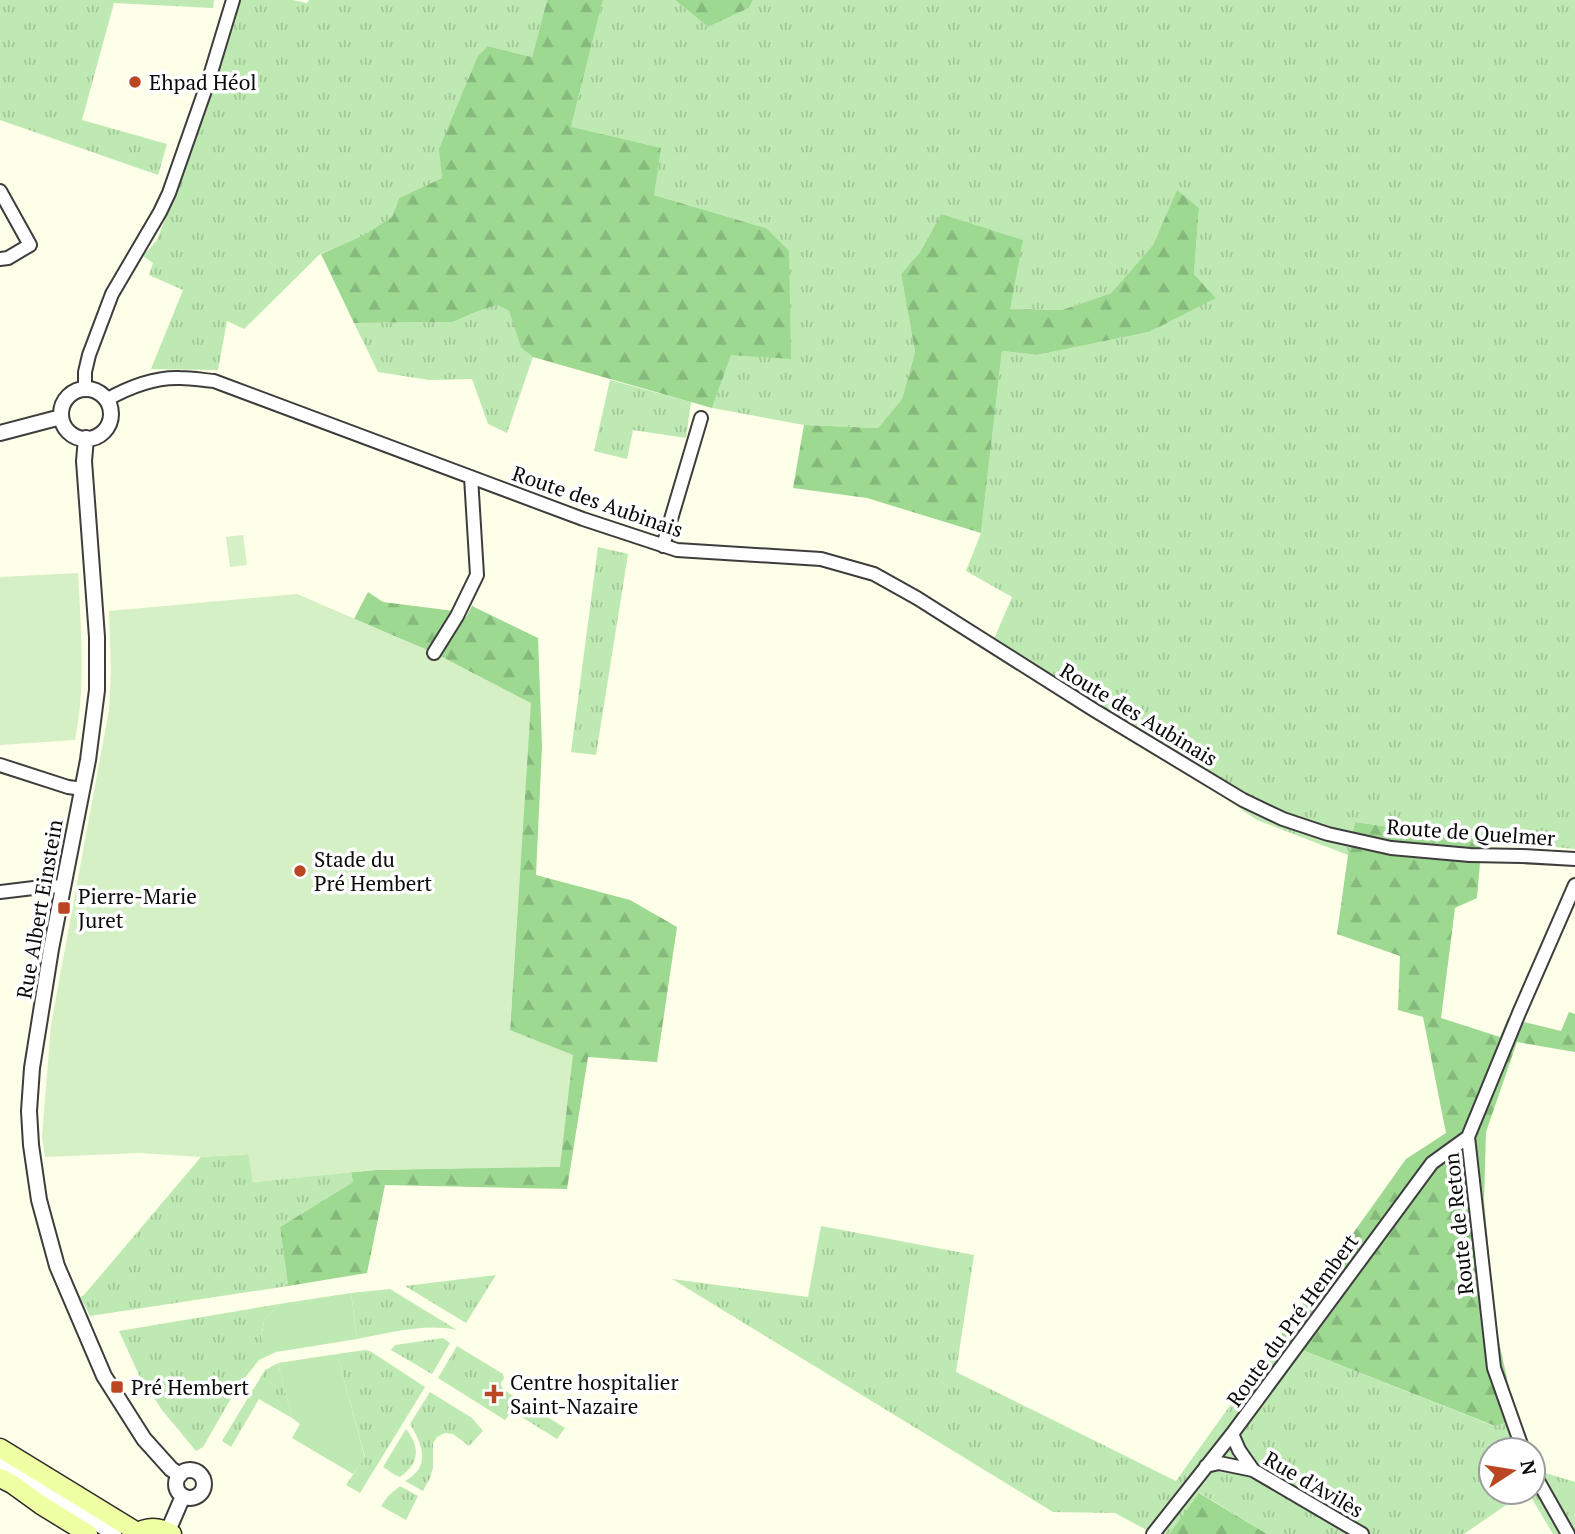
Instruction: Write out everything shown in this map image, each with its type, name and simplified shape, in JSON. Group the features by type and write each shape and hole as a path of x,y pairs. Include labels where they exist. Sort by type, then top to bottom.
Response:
{"main road":[{"path":"0,1448 136,1533 147,1528 158,1528 170,1533"},
{"path":"0,1478 88,1534"}],"street":[{"path":"86,389 85,372 89,355 112,294 169,193 233,0"},
{"path":"0,191 30,245 8,258 0,259"},
{"name":"Route des Aubinais","path":"106,400 139,384 157,380 178,378 214,381 663,546 677,550 821,559 874,574 1242,800 1283,819"},
{"path":"86,389 99,393 106,400 110,413 107,427 97,436 86,439 73,435 66,429 61,417 63,405 75,391 86,389"},
{"path":"0,432 61,417"},
{"path":"663,546 701,418"},
{"name":"Rue Albert Einstein","path":"86,439 84,466 98,665 94,721 34,1055 29,1111 33,1169 57,1266 104,1376 144,1439 171,1469 180,1475"},
{"path":"434,653 457,616 477,575 471,477"},
{"path":"0,765 68,787 83,789"},
{"name":"Route de Quelmer","path":"1283,819 1328,834 1391,848 1470,855 1575,859"},
{"name":"Route de Reton","path":"1518,1436 1494,1368 1468,1137 1575,885"},
{"path":"0,892 63,887"},
{"name":"Route du Pré Hembert","path":"1153,1534 1232,1434 1432,1163 1468,1137"},
{"path":"1232,1434 1253,1470"},
{"name":"Rue d'Avilès","path":"1206,1466 1219,1463 1253,1470 1363,1534"},
{"path":"0,1464 114,1534"},
{"path":"192,1470 200,1474 204,1482 203,1490 197,1497 183,1496 176,1486 177,1478 183,1472 192,1470"},
{"path":"170,1533 183,1496"},
{"path":"1547,1497 1568,1534"}],"green space":[{"path":"0,0 214,0 213,8 114,3 82,120 167,144 158,175 0,120"},
{"path":"241,0 293,0 307,3 309,0 547,0 532,57 488,46 440,149 442,178 399,198 392,217 365,235 320,254 244,329 227,321 218,370 151,369 183,290 149,275 153,263 143,256 157,240 206,112"},
{"path":"547,0 603,0 571,127 661,148 654,195 766,228 789,251 791,359 731,355 712,408 533,357 521,348 509,311 497,305 453,322 354,323 321,254 364,235 392,217 399,198 442,178 439,149 478,56 488,46 532,57"},
{"path":"603,0 675,0 708,27 749,8 753,0 1575,0 1575,849 1482,840 1355,822 1348,855 1257,820 1194,777 1126,738 1130,725 994,639 1012,597 966,571 981,533 1002,351 1037,355 1149,332 1215,297 1194,274 1199,208 1177,191 1153,245 1111,293 1062,310 1010,309 941,214 920,252 901,274 915,352 902,399 878,428 804,425 712,408 731,354 766,228 654,195 571,127"},
{"path":"675,0 753,0 749,8 708,27"},
{"path":"1177,190 1199,208 1194,274 1216,298 1149,332 1037,355 1002,351 981,533 867,498 793,488 804,425 878,428 902,399 915,352 901,274 920,252 941,214 1023,240 1010,309 1062,310 1111,293 1153,245"},
{"path":"497,305 509,311 521,348 533,357 507,433 488,424 472,379 429,380 378,372 354,323 453,322"},
{"path":"610,380 691,402 686,438 633,430 627,459 594,451"},
{"path":"243,535 247,565 230,567 226,537"},
{"path":"598,547 628,554 596,755 571,752"},
{"path":"78,573 82,678 75,740 0,745 0,577"},
{"path":"368,592 383,602 454,611 466,617 472,606 538,638 542,746 536,875 630,900 677,927 657,1062 588,1057 567,1189 385,1185 367,1273 288,1286 280,1227 353,1182 351,1172 560,1166 510,1030 530,703 434,653 354,619"},
{"name":"Stade du Pré Hembert","path":"297,594 434,653 531,703 510,1030 573,1055 560,1167 376,1170 253,1182 248,1154 201,1157 139,1153 45,1157 42,1137 51,1025 109,710 109,611"},
{"path":"1355,822 1482,840 1477,898 1455,908 1441,1018 1500,1037 1508,1018 1561,1031 1569,1012 1575,1014 1575,1052 1517,1042 1486,1132 1484,1201 1496,1328 1516,1420 1495,1426 1277,1340 1406,1159 1446,1133 1423,1017 1398,1010 1400,956 1337,934"},
{"path":"249,1154 253,1182 351,1172 353,1182 280,1227 288,1286 90,1316 80,1297 201,1157"},
{"path":"821,1226 974,1255 956,1372 1176,1481 1277,1340 1494,1426 1516,1420 1523,1436 1477,1436 1477,1506 1505,1506 1464,1534 1267,1534 1200,1493 1169,1534 1154,1534 1115,1513 1053,1512 672,1279 808,1297"},
{"path":"496,1275 466,1323 405,1286"},
{"path":"390,1289 457,1330 420,1328 357,1339 351,1293"},
{"path":"351,1293 357,1339 276,1352 261,1339 264,1321 279,1304"},
{"path":"279,1304 264,1321 261,1338 276,1352 259,1360 237,1388 203,1447 196,1451 162,1410 139,1375 119,1331"},
{"path":"443,1338 450,1343 432,1374 391,1350 395,1345"},
{"path":"457,1346 503,1374 501,1386 504,1390 565,1428 557,1439 512,1411 505,1420 438,1378"},
{"path":"365,1350 425,1387 360,1493 346,1485 365,1457 337,1354"},
{"path":"337,1354 365,1458 353,1474 292,1438 300,1424 292,1418 278,1363"},
{"path":"278,1363 292,1418 259,1399 231,1447 222,1441 265,1370"},
{"path":"430,1392 472,1418 483,1431 469,1446 453,1434 445,1433 437,1437 433,1443 433,1468 423,1491 405,1481 419,1469 422,1455 410,1424"},
{"path":"406,1429 414,1442 416,1454 407,1472 400,1477 383,1467"},
{"path":"1547,1473 1575,1482 1575,1534 1553,1534 1536,1506 1547,1506"},
{"path":"400,1486 418,1496 406,1520 381,1506"},
{"path":"1199,1493 1267,1534 1169,1534"}],"place":[{"name":"Ehpad Héol","path":"135,82"},
{"name":"Stade du Pré Hembert","path":"300,871"},
{"name":"Pierre-Marie Juret","path":"64,908"},
{"name":"Pré Hembert","path":"117,1387"},
{"name":"Centre hospitalier Saint-Nazaire","path":"494,1394"}]}
